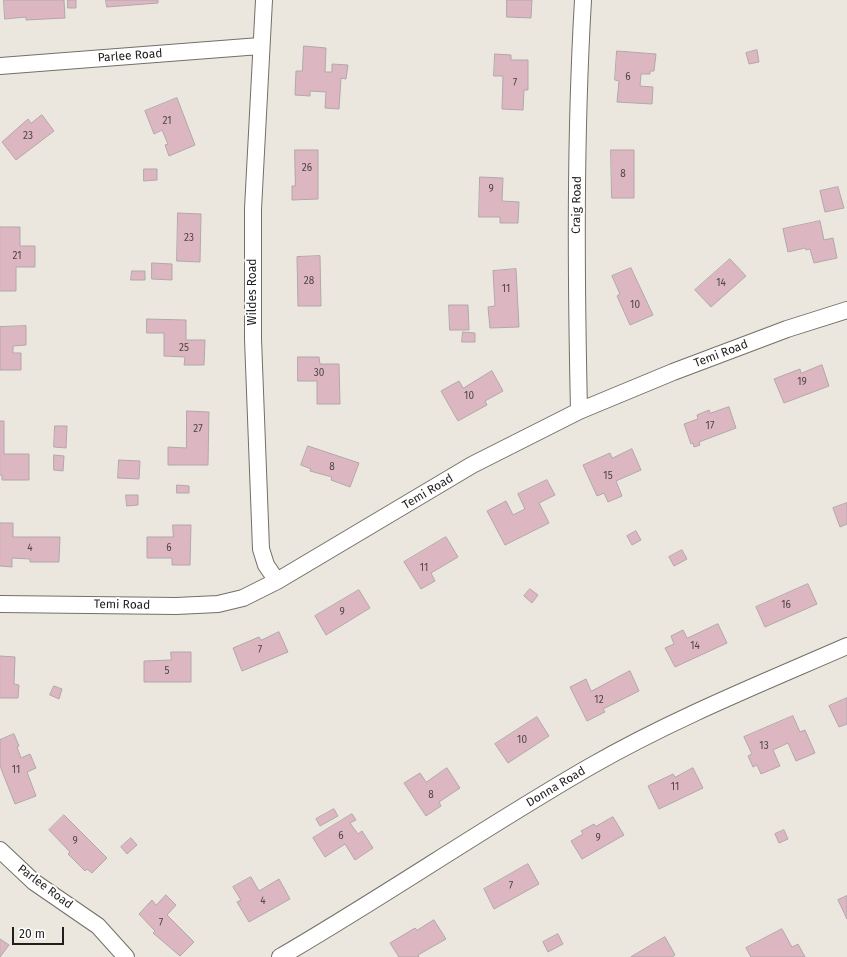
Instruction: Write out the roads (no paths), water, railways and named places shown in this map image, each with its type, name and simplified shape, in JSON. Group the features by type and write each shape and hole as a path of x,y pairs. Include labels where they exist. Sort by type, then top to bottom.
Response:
{"street":[{"name":"Wildes Road","path":"264,0 260,46 253,209 253,340 261,549 266,565 277,581"},
{"name":"Craig Road","path":"579,411 576,242 578,81 583,0"},
{"name":"Parlee Road","path":"0,66 260,46"},
{"name":"Temi Road","path":"0,604 176,606 218,604 243,598 277,581 472,465 579,411 787,329 847,310"},
{"name":"Donna Road","path":"280,957 360,910 491,826 591,766 686,716 847,646"},
{"name":"Parlee Road","path":"0,850 34,882 98,926 126,957"}]}
